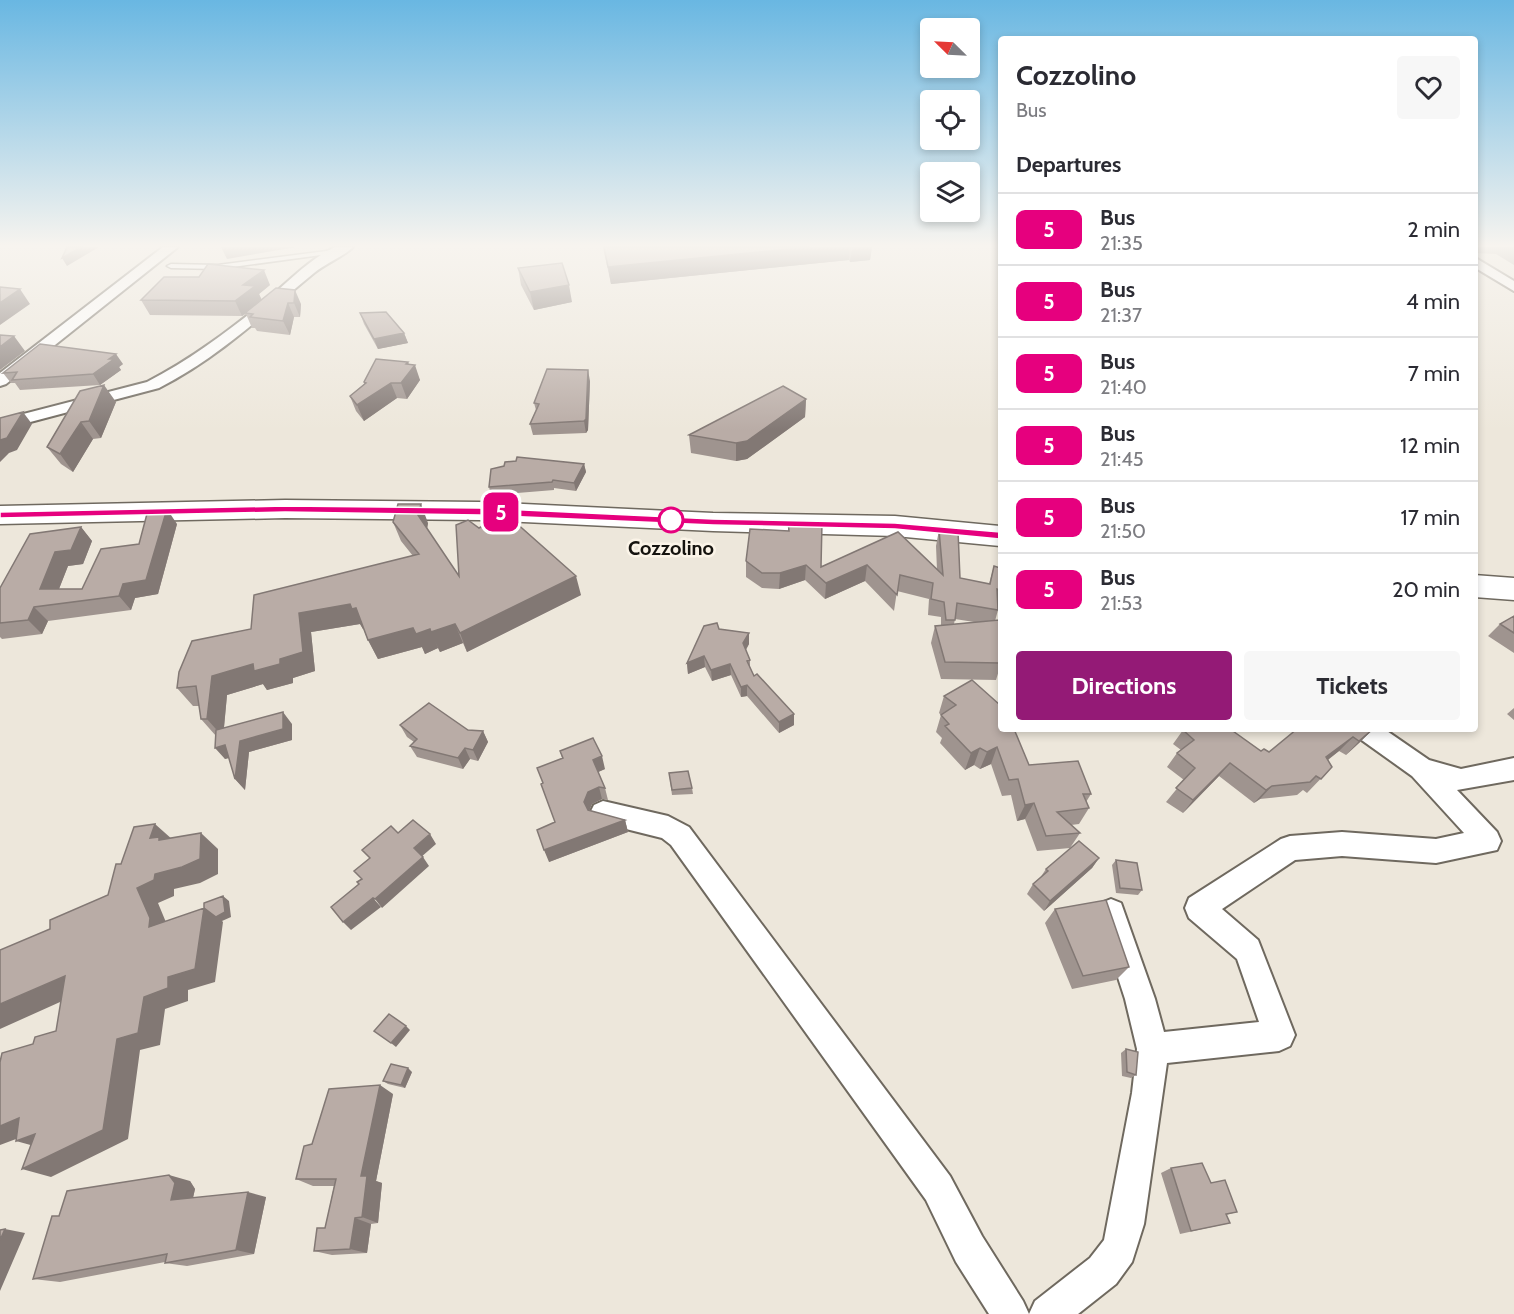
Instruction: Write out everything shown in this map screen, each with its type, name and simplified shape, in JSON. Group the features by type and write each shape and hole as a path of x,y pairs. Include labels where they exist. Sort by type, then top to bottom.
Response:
{"main road":[{"path":"0,515 285,509 479,511 713,522 895,526 998,536"},
{"path":"1478,586 1514,589"}],"street":[{"path":"0,381 91,308"},
{"path":"0,425 145,388 177,374 210,354 267,308"},
{"path":"1153,1049 1279,1035 1248,950 1198,908 1290,848 1342,844 1436,851 1488,841 1421,768 1369,732"},
{"path":"1421,768 1461,780 1514,769"},
{"path":"603,813 668,828 680,836 938,1188 969,1249 1010,1314"},
{"path":"1048,1314 1103,1271 1119,1249 1126,1224 1153,1049 1140,999 1111,913"}],"building":[{"path":"251,308 287,308 283,321 250,317 253,314 245,313"},
{"path":"386,312 404,333 374,339 360,313"},
{"path":"0,335 14,336 0,347"},
{"path":"40,344 116,354 109,359 114,359 93,374 12,380 17,372 3,373"},
{"path":"376,359 408,362 406,364 415,365 401,383 391,383 357,405 350,396 366,383 364,382"},
{"path":"547,369 588,370 586,419 584,421 530,424 539,404 534,403"},
{"path":"104,385 89,421 81,422 60,454 47,447 80,391"},
{"path":"783,386 806,399 747,441 736,443 689,435"},
{"path":"23,412 7,438 0,440 0,418"},
{"path":"517,457 584,464 574,483 553,480 552,482 489,487 491,469 504,466 505,462 516,461"},
{"path":"398,504 421,504 418,515 459,576 456,525 468,520 479,528 506,514 576,576 460,633 455,624 416,634 413,628 368,640 356,608 352,609 350,604 299,613 303,652 280,659 280,664 254,671 253,664 212,676 207,719 201,719 196,686 177,688 179,672 192,641 251,629 254,595 419,554 393,522"},
{"path":"167,509 146,580 123,584 119,596 34,607 28,620 0,623 0,588 30,534 81,527 71,550 55,552 40,589 82,589 101,549 139,544 148,510"},
{"path":"788,521 822,523 821,567 898,532 943,575 939,530 958,531 960,578 990,584 994,566 998,567 998,610 957,603 955,620 946,620 944,602 931,599 933,583 900,575 897,595 867,565 826,583 806,565 780,573 762,573 746,561 750,529 789,531"},
{"path":"1514,616 1514,633 1500,624"},
{"path":"998,620 998,663 945,662 935,626"},
{"path":"717,623 719,629 749,633 743,643 750,660 747,661 754,676 757,674 794,714 779,722 747,685 741,687 730,664 711,670 704,656 687,663 704,626"},
{"path":"972,680 998,703 998,732 1015,732 1029,765 1078,761 1091,794 1083,794 1089,808 1057,812 1080,833 1046,836 1034,803 1025,805 1018,779 1009,780 997,747 987,752 980,748 971,753 945,726 949,724 941,715 956,705 944,696"},
{"path":"429,703 468,730 483,731 473,750 465,748 458,758 410,746 417,739 400,725"},
{"path":"283,712 283,729 240,741 235,779 225,745 215,748 216,730"},
{"path":"1185,732 1234,732 1261,751 1264,749 1269,752 1293,732 1370,732 1359,741 1353,737 1326,757 1332,767 1321,779 1316,776 1310,782 1272,786 1266,790 1230,763 1193,800 1176,788 1195,768 1177,753 1194,740"},
{"path":"593,738 602,756 593,760 605,788 599,787 588,792 584,802 588,810 625,820 544,850 537,830 555,822 537,768 563,758 560,751"},
{"path":"688,771 692,788 672,790 669,773"},
{"path":"413,820 430,834 414,848 423,857 375,899 373,898 343,922 331,907 362,879 354,871 370,858 362,850 391,826 398,833"},
{"path":"155,824 150,838 159,837 159,840 201,833 200,859 182,867 155,874 154,880 137,888 150,918 149,927 204,908 195,969 168,977 168,988 144,997 138,1033 117,1039 103,1130 22,1169 35,1134 16,1141 19,1118 0,1126 2,1053 33,1044 35,1037 56,1031 65,976 0,1004 0,950 50,929 50,920 108,895 116,864 121,864 134,827"},
{"path":"1079,841 1099,858 1050,901 1033,884 1048,871 1046,869"},
{"path":"1116,860 1137,863 1142,890 1120,888"},
{"path":"223,896 225,912 216,917 204,908 204,903"},
{"path":"1106,900 1129,967 1083,976 1055,909"},
{"path":"389,1014 406,1026 391,1043 374,1031"},
{"path":"1126,1049 1138,1052 1136,1075 1127,1072"},
{"path":"391,1064 408,1068 401,1085 383,1081"},
{"path":"380,1085 361,1176 367,1176 362,1217 355,1218 350,1249 314,1251 317,1228 325,1228 336,1179 296,1179 304,1146 312,1144 329,1089"},
{"path":"1202,1163 1211,1183 1225,1180 1237,1212 1226,1214 1230,1223 1191,1231 1171,1168"},
{"path":"169,1175 175,1183 171,1200 248,1192 236,1250 165,1263 167,1254 33,1279 52,1216 59,1216 67,1191"},
{"path":"5,1229 0,1240 0,1230"}],"bus line":[{"name":"5","path":"0,515 285,509 479,511 713,522 895,526 998,536"}],"place":[{"name":"Cozzolino","path":"671,520"}]}
